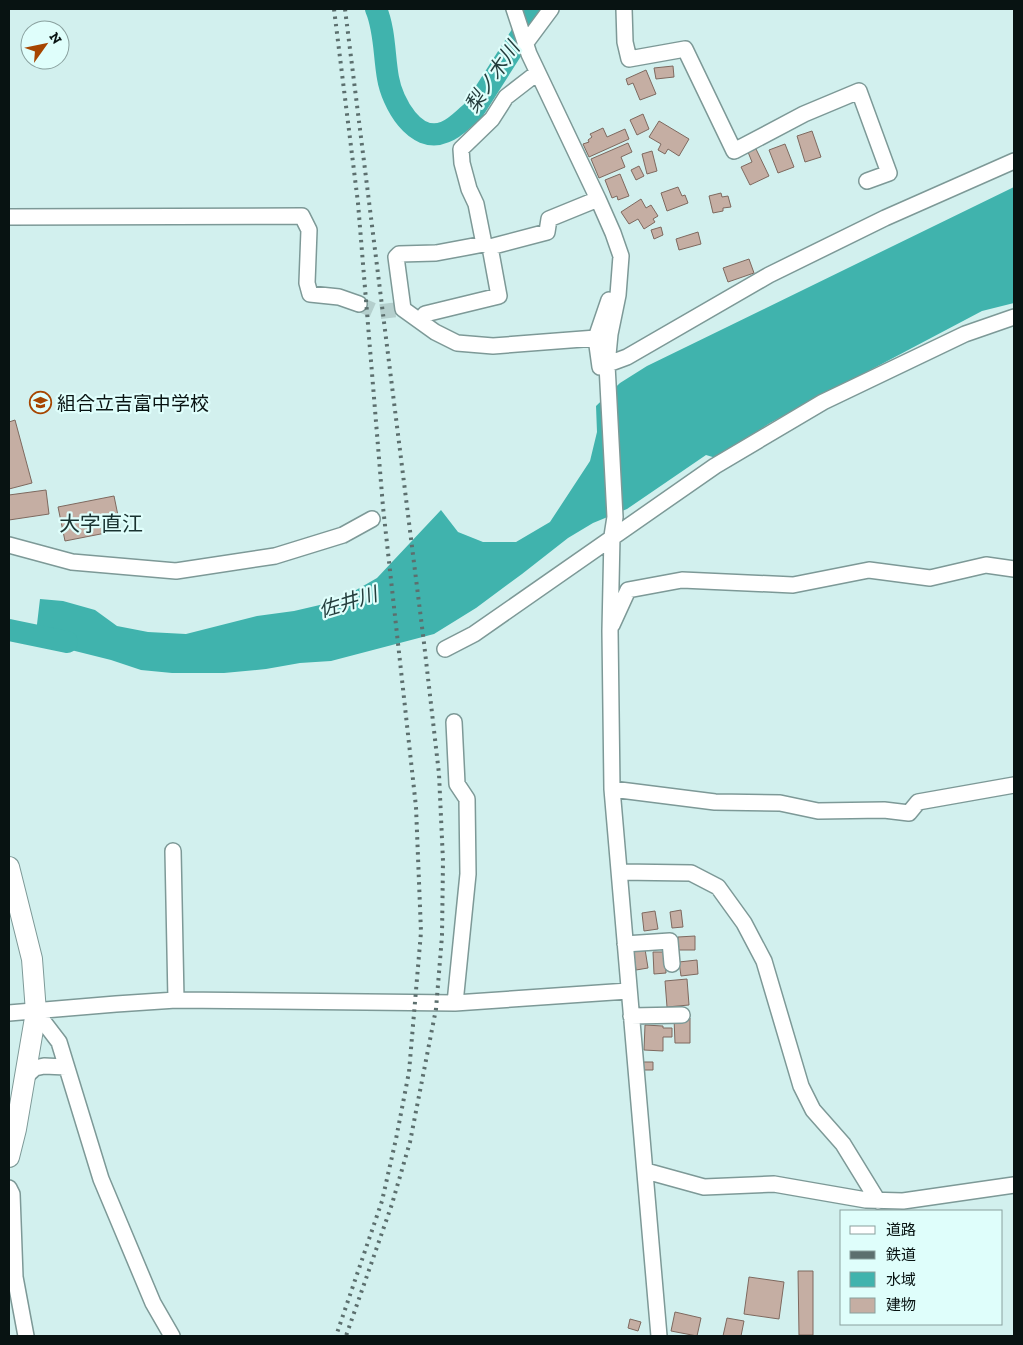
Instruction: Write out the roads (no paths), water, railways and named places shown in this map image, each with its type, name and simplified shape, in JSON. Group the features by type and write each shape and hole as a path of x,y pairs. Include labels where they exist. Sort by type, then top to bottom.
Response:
{"main road":[{"path":"9,1157 26,1077 36,1012 32,959 11,879"}],"street":[{"path":"514,9 525,44 537,72 598,199 621,256 618,295 610,334 608,365 614,530 610,631 612,789 628,991 660,1336"},
{"path":"525,44 551,9"},
{"path":"624,9 625,42 629,58 685,49 734,152 804,114 859,91 889,173 867,181"},
{"path":"425,314 499,296 476,204 469,189 462,163 461,149 492,119 506,97 537,72"},
{"path":"618,295 611,295 596,338 600,367 627,357 768,275 885,218 1014,161"},
{"path":"596,338 492,346 457,343 435,332 403,309 396,257 399,254 436,253 487,245 547,232 549,219 598,199"},
{"path":"9,217 302,216 309,230 307,283 310,294 339,297 359,304"},
{"path":"446,649 474,634 614,530 715,466 823,402 965,334 1014,317"},
{"path":"9,545 72,562 176,571 275,556 343,535 372,519"},
{"path":"610,631 628,590 682,580 793,585 869,570 930,578 986,565 1014,569"},
{"path":"454,722 457,784 467,799 468,865 455,1003"},
{"path":"612,789 715,802 780,804 818,811 884,810 909,813 918,802 1014,785"},
{"path":"173,851 176,1000"},
{"path":"620,872 691,873 718,887 744,923 764,961 801,1086 813,1110 843,1144 878,1200"},
{"path":"625,944 670,941 672,964"},
{"path":"9,1014 176,1000 455,1003 628,991"},
{"path":"36,1012 59,1042 89,1143 118,1222 153,1303 172,1336"},
{"path":"631,1016 682,1015"},
{"path":"26,1077 35,1068 44,1066 66,1067"},
{"path":"646,1171 704,1187 774,1184 866,1200 903,1201 1014,1185"},
{"path":"9,1188 12,1194 15,1277 26,1336"}],"water":[{"path":"1014,187 1014,303 982,311 770,423 716,458 706,455 627,509 593,523 568,538 476,608 434,634 331,661 224,673 172,673 141,670 111,660 35,641 40,599 63,601 95,610 117,626 148,632 186,634 257,616 294,611 337,601 377,578 441,510 458,532 483,542 516,542 550,522 590,461 597,432 596,406 620,383 647,366"}],"waterway":[{"name":"梨ノ木川","path":"376,9 383,34 390,88 394,98 407,119 415,127 424,132 434,134 453,128 473,111 538,9"},
{"name":"佐井川","path":"9,630 67,642"}],"tunnel":[{"path":"359,304 377,312 403,309"}],"railway":[{"path":"334,9 358,203 383,507 416,807 421,932 409,1072 396,1139 382,1201 336,1336"},
{"path":"345,9 424,643 439,774 443,861 442,936 436,1009 410,1142 392,1204 346,1336"}],"place":[{"name":"組合立吉富中学校","path":"41,403"}],"district":[{"name":"大字直江","path":"101,523"}]}
